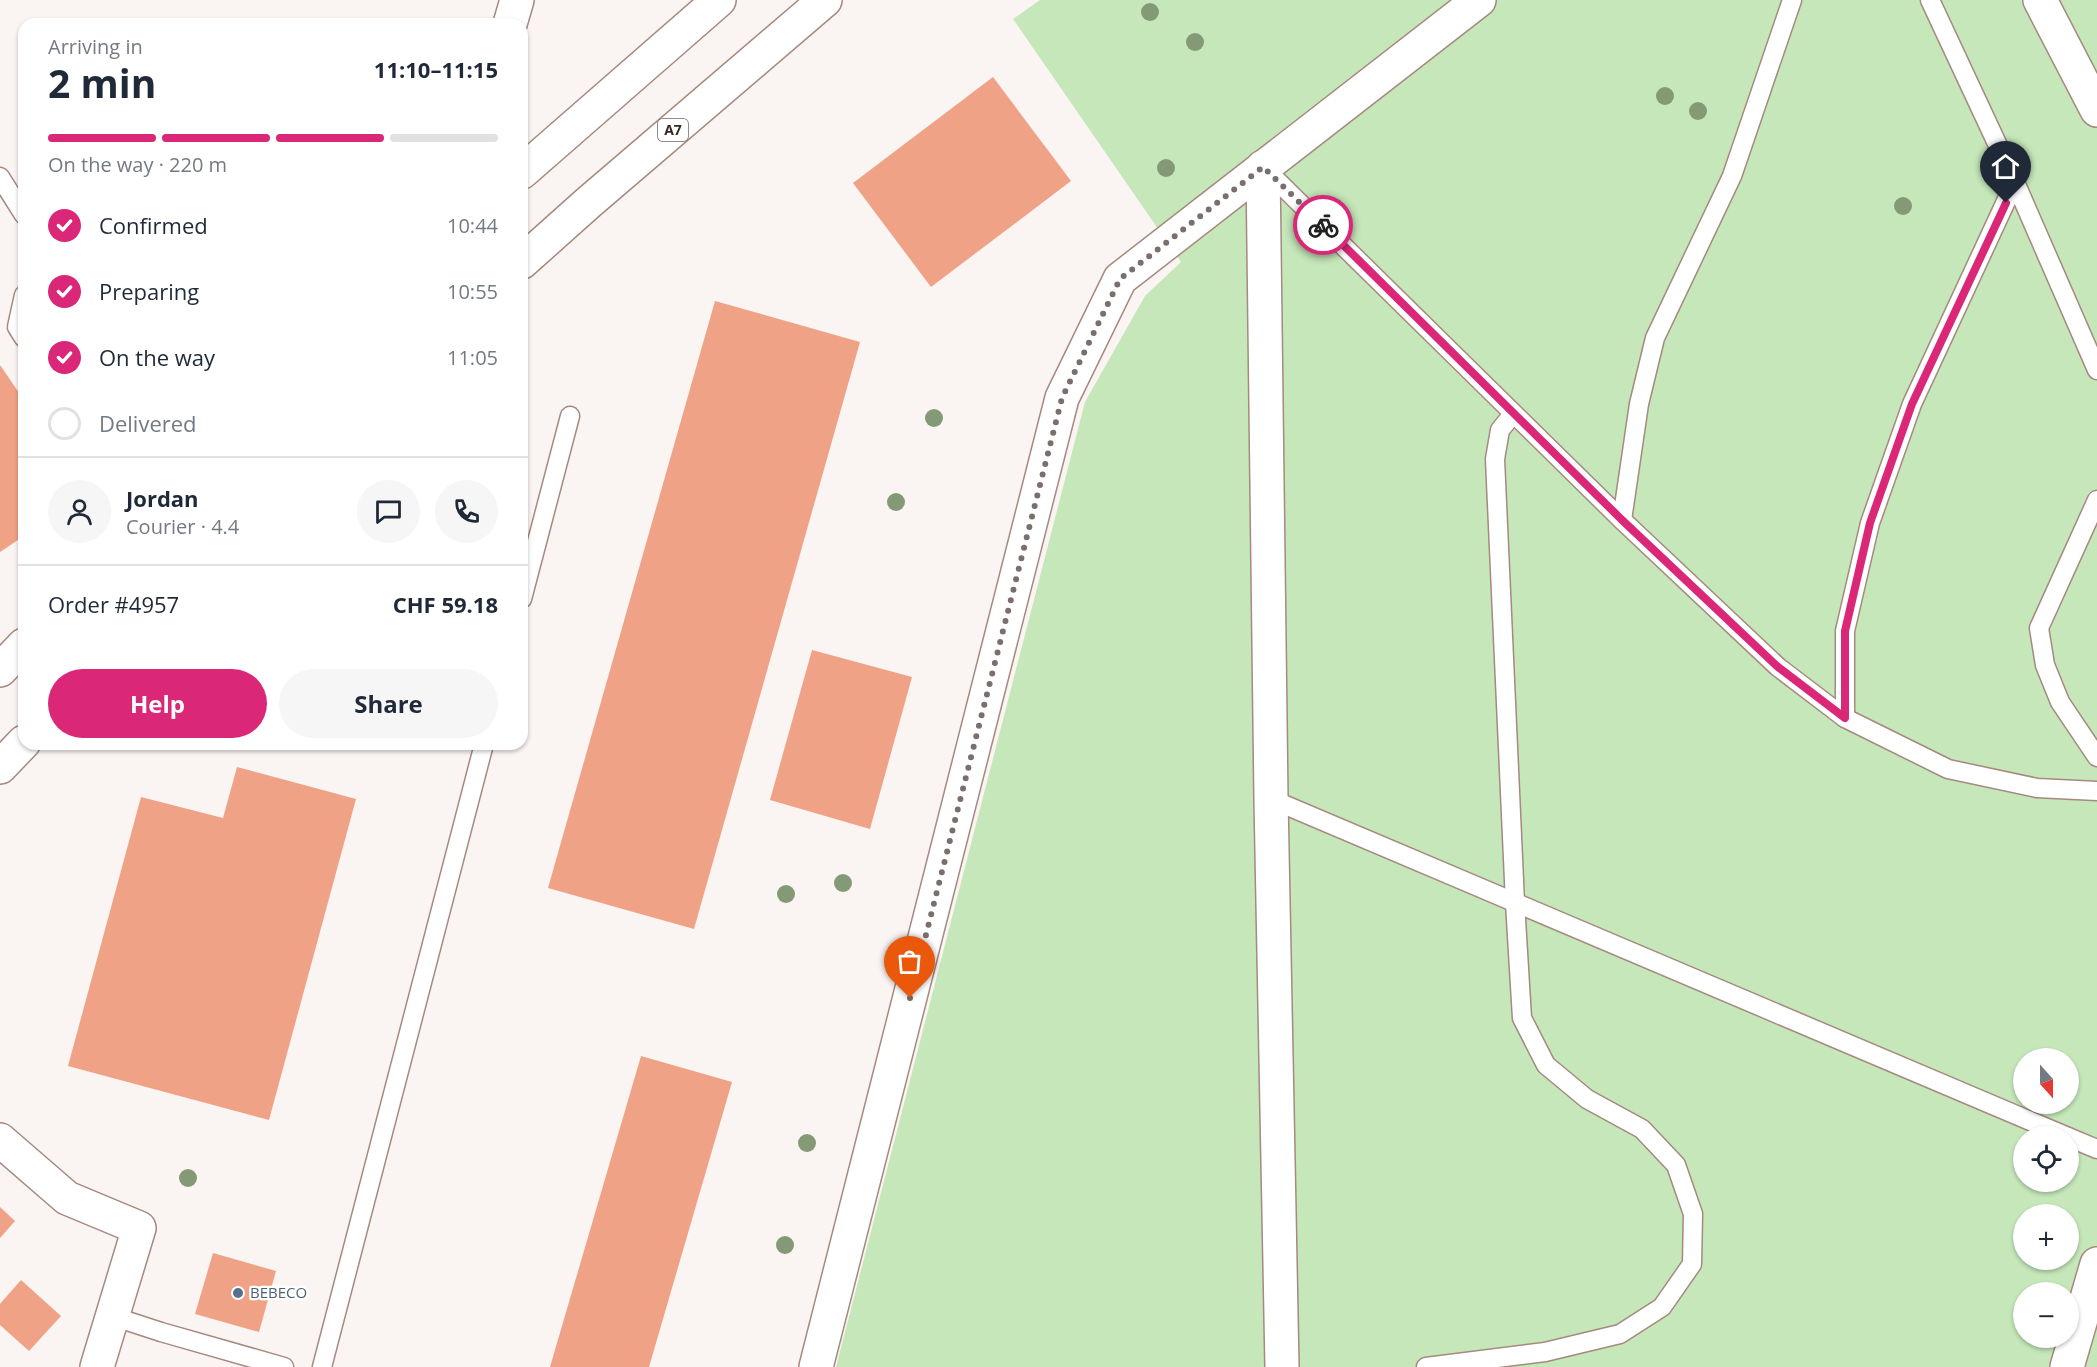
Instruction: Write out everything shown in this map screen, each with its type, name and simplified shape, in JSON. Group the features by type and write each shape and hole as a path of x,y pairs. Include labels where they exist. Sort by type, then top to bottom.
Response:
{"main road":[{"path":"512,18 517,0"},
{"path":"528,167 719,0"},
{"name":"A7","path":"528,257 825,0"},
{"path":"816,1367 1062,398 1120,279 1479,0"},
{"path":"2040,0 2097,110"},
{"path":"1263,167 1271,799 1282,1367"},
{"path":"0,670 18,651"},
{"path":"0,767 18,748"},
{"path":"0,1140 68,1198 139,1228 97,1367"},
{"path":"2067,1367 2097,1264"}],"lane":[{"path":"1622,520 1639,404 1656,338 1732,176 1792,0"},
{"path":"1930,0 2015,182 2097,370"},
{"path":"1263,167 1622,520 1778,667 1845,718 1948,769 2037,788 2097,791"},
{"path":"0,177 18,206"},
{"path":"1845,718 1845,631 1870,523 1912,404 2015,182"},
{"path":"1426,1367 1545,1352 1620,1334 1662,1307 1692,1264 1693,1214 1676,1165 1642,1129 1587,1099 1546,1065 1522,1018 1495,459 1500,430 1514,414"},
{"path":"528,576 570,416"},
{"path":"2097,500 2039,628 2045,665 2060,702 2097,757"},
{"path":"322,1367 482,750"},
{"path":"1271,799 2042,1126"},
{"path":"2079,1142 2097,1149"},
{"path":"112,1316 284,1367"}],"green space":[{"path":"1040,0 2097,0 2097,1367 836,1367 1085,402 1145,296 1181,262 1013,19"}],"building":[{"path":"993,77 1071,181 931,287 853,183"},
{"path":"715,301 860,342 694,929 548,888"},
{"path":"0,365 18,391 18,540 0,552"},
{"path":"812,650 912,677 870,829 770,800"},
{"path":"237,767 356,799 269,1120 68,1066 141,797 223,818"},
{"path":"641,1056 732,1082 649,1367 550,1367"},
{"path":"0,1207 15,1221 0,1238"},
{"path":"213,1253 276,1271 259,1332 195,1314"},
{"path":"21,1280 61,1316 29,1351 0,1325 0,1304"}],"way so far":[{"path":"910,998 1062,398 1120,279 1263,167 1323,225"}],"place":[{"name":"BEBECO","path":"238,1293"}],"route":[{"path":"1323,225 1622,520 1778,667 1845,718 1845,631 1870,523 1912,404 2006,203"}]}
